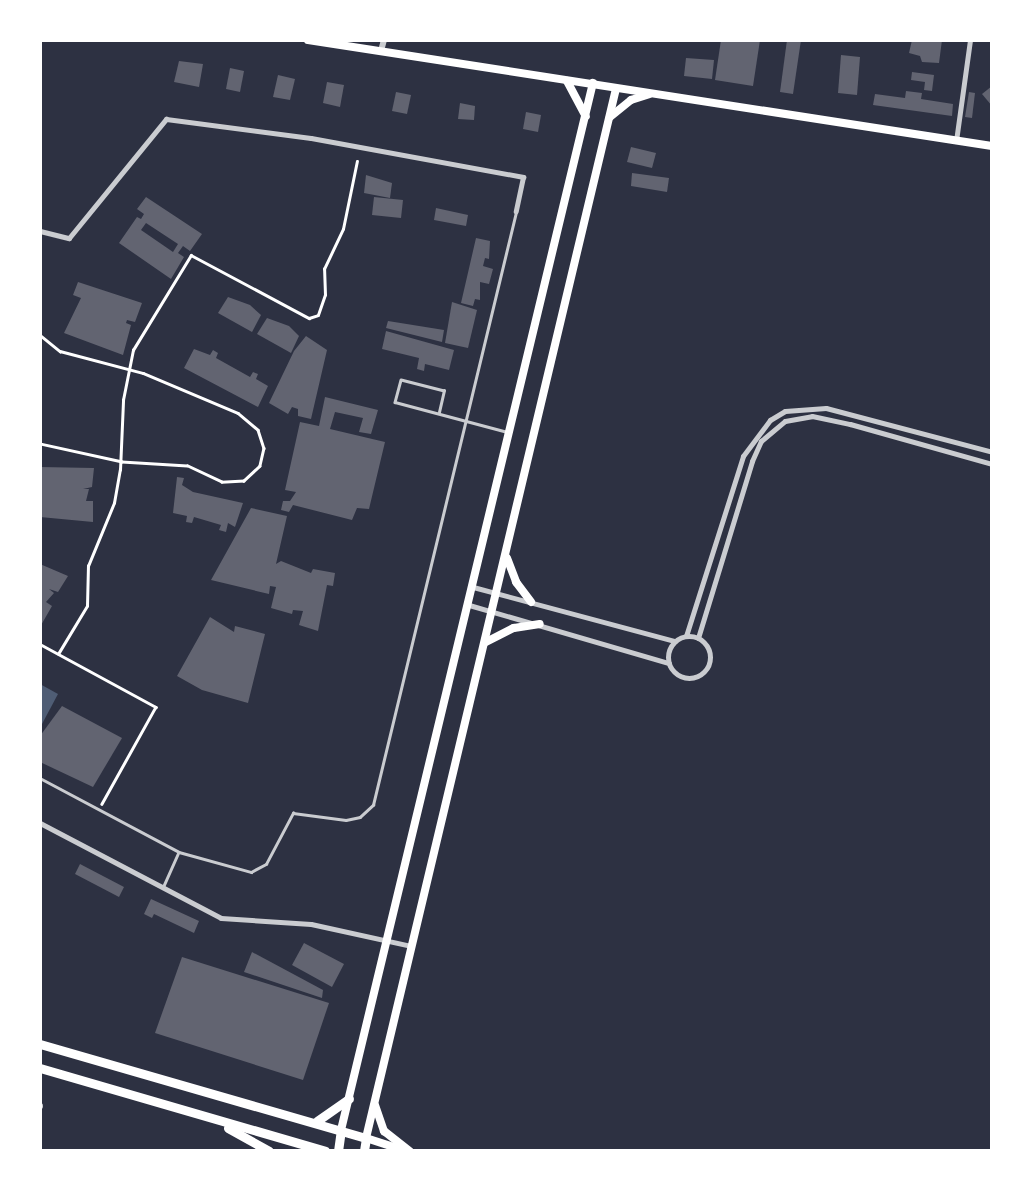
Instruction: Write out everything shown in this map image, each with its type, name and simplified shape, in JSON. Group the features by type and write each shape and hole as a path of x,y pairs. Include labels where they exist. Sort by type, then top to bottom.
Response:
{"highway":[{"path":"40,1044 366,1138 364,1151"},
{"path":"40,1068 326,1151"},
{"path":"314,1122 348,1099"},
{"path":"182,1110 247,1136 269,1151"},
{"path":"338,1151 341,1130"}],"main road":[{"path":"308,40 992,146"},
{"path":"564,79 574,89 586,116"},
{"path":"341,1130 594,84"},
{"path":"409,1151 366,1138 616,89"},
{"path":"608,119 631,100 654,93"},
{"path":"507,558 530,602"},
{"path":"486,642 514,628 540,624"},
{"path":"376,1105 384,1131 409,1151"}],"street":[{"path":"381,51 384,40"},
{"path":"956,141 970,40"},
{"path":"40,231 69,238 166,119 260,130 524,176 516,211"},
{"path":"686,636 743,456 770,420 785,411 826,408 992,452"},
{"path":"698,638 752,461 761,441 786,420 812,416 850,424 992,464"},
{"path":"469,605 669,663 686,678 707,669 710,657 698,638 686,636 676,641 472,587"},
{"path":"669,663 676,641"},
{"path":"40,822 162,888 231,920 312,924 414,946"}],"lane":[{"path":"40,778 179,852 256,872 266,864 293,812 346,820 360,816 373,805 516,211"},
{"path":"440,412 444,392 401,380 396,402 510,432"},
{"path":"162,888 179,852"}],"path":[{"path":"58,654 87,606 88,566 114,503 120,461 118,442 133,350 191,255 309,318 318,315 325,295 324,269 344,229 357,161"},
{"path":"40,335 60,350 238,413 258,430 264,448 260,466 244,481 222,482 168,463 120,461 40,444"},
{"path":"40,644 156,708 99,810"}],"water":[{"path":"40,684 58,694 42,724 40,723"}],"building":[{"path":"721,40 760,40 753,86 715,80"},
{"path":"787,40 801,40 793,94 780,92"},
{"path":"912,40 942,40 939,63 922,62 920,56 909,53"},
{"path":"841,55 860,57 857,95 838,93"},
{"path":"686,58 714,60 712,79 684,76"},
{"path":"179,61 203,64 199,87 174,82"},
{"path":"230,68 244,71 240,92 226,89"},
{"path":"912,72 934,75 932,91 924,90 925,82 911,80"},
{"path":"278,75 295,79 290,100 273,97"},
{"path":"327,82 344,85 340,107 323,103"},
{"path":"992,86 992,106 982,94"},
{"path":"906,91 922,93 921,99 953,104 952,116 873,105 875,94 905,98"},
{"path":"396,92 411,95 407,114 392,111"},
{"path":"969,92 975,93 972,118 965,117"},
{"path":"460,103 475,106 474,120 458,119"},
{"path":"526,112 541,115 538,132 523,129"},
{"path":"631,147 656,153 652,168 627,162"},
{"path":"632,173 669,178 667,192 631,186"},
{"path":"366,175 392,183 390,198 364,193"},
{"path":"146,197 202,234 190,251 183,246 178,253 184,257 171,279 119,243 137,217 141,219 144,214 137,209","holes":["146,223 178,244 173,252 141,230"]},
{"path":"374,197 403,200 401,218 372,215"},
{"path":"436,208 468,215 466,226 434,220"},
{"path":"476,238 490,241 489,259 485,258 483,266 493,269 489,284 480,282 480,300 475,299 473,306 461,303"},
{"path":"78,282 142,303 135,322 127,320 131,325 123,355 64,333 81,298 73,295"},
{"path":"228,297 250,305 261,315 252,332 218,313"},
{"path":"452,302 477,310 468,348 445,343"},
{"path":"267,318 289,326 299,336 291,353 257,334"},
{"path":"388,321 444,330 442,342 386,328"},
{"path":"386,331 454,350 449,370 425,364 424,371 417,369 419,358 382,349"},
{"path":"306,336 327,350 311,419 298,416 298,409 292,407 288,414 269,403 294,351"},
{"path":"194,349 210,355 213,350 218,353 216,358 250,377 253,372 258,374 256,379 268,386 258,407 184,368"},
{"path":"325,397 378,410 371,434 359,432 363,418 335,412 330,429 385,442 369,509 357,508 352,520 293,505 289,512 281,510 283,501 290,501 296,492 285,490 300,422 319,426"},
{"path":"40,467 94,468 92,487 83,489 89,489 86,501 93,501 93,522 40,517"},
{"path":"177,477 184,478 182,485 193,492 243,503 235,527 228,523 226,532 219,530 221,525 194,517 192,523 186,522 187,516 173,513"},
{"path":"251,508 287,516 276,564 281,561 311,573 313,569 335,573 333,586 327,585 318,631 299,625 303,611 293,610 292,614 271,608 276,587 270,586 269,594 211,580"},
{"path":"40,564 68,576 58,592 49,589 54,593 46,602 52,606 40,627"},
{"path":"210,617 234,632 235,626 265,634 248,703 202,690 177,676"},
{"path":"62,706 122,738 93,787 40,762 40,736"},
{"path":"80,864 124,887 119,897 75,874"},
{"path":"151,899 199,921 194,933 154,914 152,918 144,914"},
{"path":"304,943 344,964 332,987 292,965"},
{"path":"252,952 323,990 322,998 244,972"},
{"path":"182,957 329,1003 303,1080 155,1033"}]}
